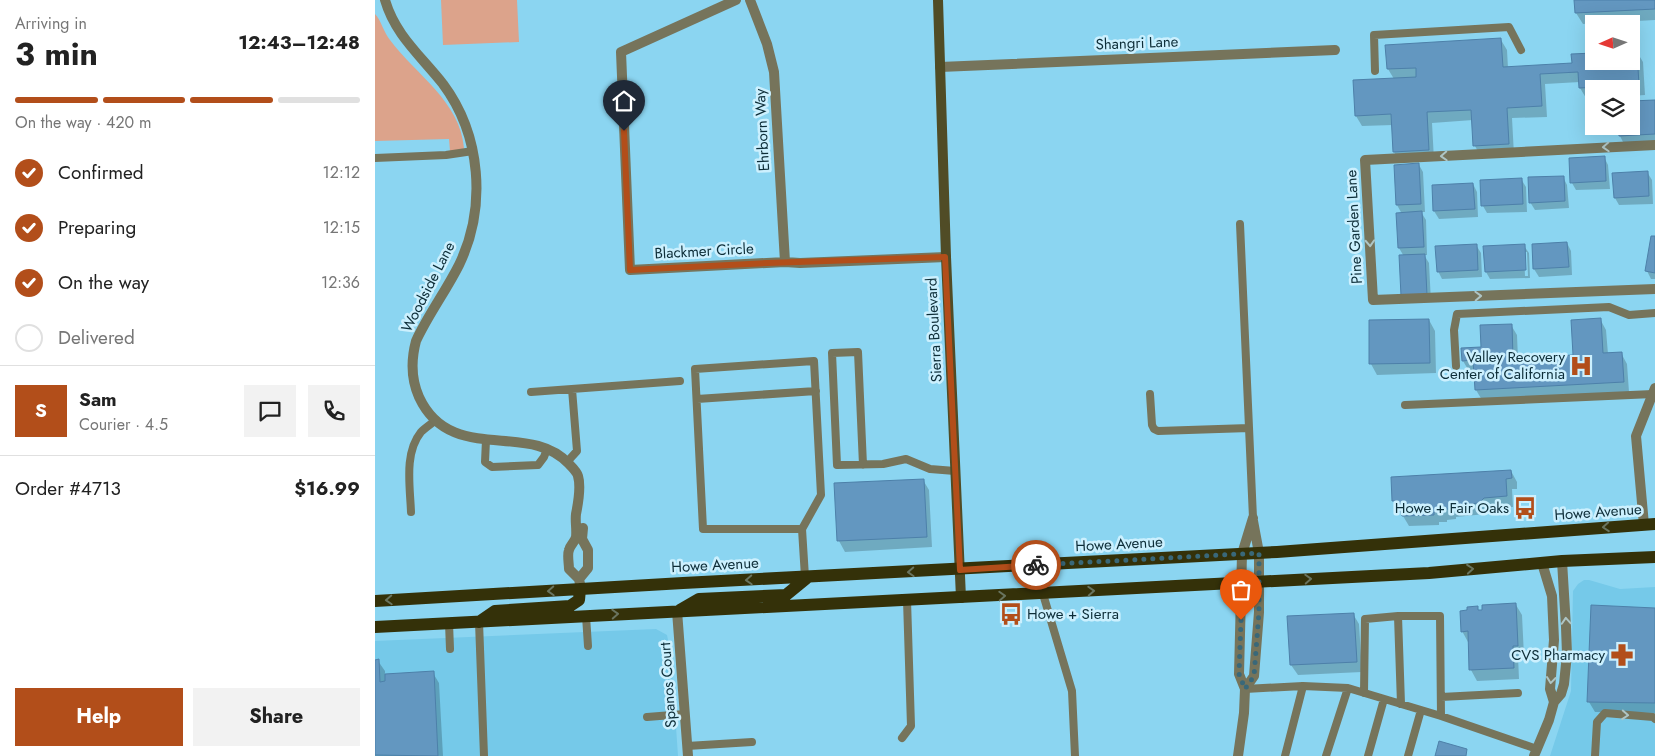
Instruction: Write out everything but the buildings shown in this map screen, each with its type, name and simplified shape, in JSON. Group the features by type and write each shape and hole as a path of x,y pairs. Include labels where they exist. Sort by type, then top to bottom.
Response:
{"main road":[{"name":"Howe Avenue","path":"375,601 580,584 807,577 1259,553 1650,524"},
{"path":"375,627 1429,573 1562,561 1655,557"},
{"path":"677,611 699,599 786,594 807,577"},
{"path":"479,622 495,611 570,606 579,600 580,584"}],"street":[{"name":"Woodside Lane","path":"385,0 393,23 403,39 443,84 463,118 473,151 476,174 477,198 469,240 459,265 421,330 413,354 412,370 416,389 422,404 436,420 453,432 467,438 531,445 547,449 567,462 579,475 579,505 576,515 579,539 588,550 588,568 580,584 569,569 569,549 579,539"},
{"name":"Blackmer Circle","path":"736,0 621,52 630,270 785,262 945,257"},
{"name":"Ehrborn Way","path":"750,0 767,44 774,72 785,262"},
{"name":"Sierra Boulevard","path":"938,0 945,257 961,598"},
{"name":"Shangri Lane","path":"941,67 1335,50"},
{"name":"Pine Garden Lane","path":"1655,145 1365,160 1373,300 1655,289"},
{"path":"1650,524 1636,436 1654,391"},
{"path":"1245,689 1254,676 1259,582 1259,553 1253,518"},
{"path":"1238,756 1244,714 1245,689 1239,674 1243,583 1242,554 1253,518"},
{"path":"1535,752 1549,720 1554,702 1561,694 1566,667 1566,627 1562,561"},
{"path":"1542,563 1552,596 1554,618 1554,655 1550,689 1554,702"},
{"name":"Spanos Court","path":"677,611 688,751"}],"lane":[{"path":"1375,71 1374,35 1509,27 1521,50"},
{"path":"375,158 446,155 473,151"},
{"path":"1239,224 1253,518"},
{"path":"1456,366 1454,330 1457,314 1609,307 1629,315 1655,313"},
{"path":"863,465 858,352 832,353 837,465 863,465 883,464 906,459 930,469 955,471"},
{"path":"802,528 703,528 695,369 814,361 821,495 802,528 807,577"},
{"path":"531,392 680,381"},
{"path":"567,462 577,451 572,389"},
{"path":"697,399 816,391"},
{"path":"1405,405 1654,391"},
{"path":"1150,394 1152,425 1158,431 1249,428"},
{"path":"411,512 409,465 414,443 422,431 436,420"},
{"path":"486,440 485,462 492,467 538,465 547,449"},
{"path":"1043,594 1072,691 1075,756"},
{"path":"902,738 911,726 907,600"},
{"path":"587,616 588,646"},
{"path":"1364,693 1365,619 1398,616 1440,616 1441,716"},
{"path":"1398,616 1401,704"},
{"path":"479,622 484,756"},
{"path":"449,623 450,649"},
{"path":"1287,756 1303,686"},
{"path":"1245,689 1303,686 1348,688 1441,716 1535,752"},
{"path":"1326,756 1348,688"},
{"path":"1441,697 1518,693"},
{"path":"1368,756 1384,699"},
{"path":"1408,756 1421,710"},
{"path":"1595,756 1597,722 1605,713 1653,717 1655,719"},
{"path":"647,717 685,714"},
{"path":"688,751 752,742"}],"shaded area":[{"path":"441,0 517,0 519,42 443,45"},
{"path":"375,14 386,34 400,53 446,102 461,131 464,148 461,151 450,151 449,139 375,141"},
{"path":"1584,580 1620,589 1655,587 1655,756 1550,756 1571,691 1573,591"},
{"path":"656,629 667,635 671,655 678,756 375,756 375,641"}],"way so far":[{"path":"1036,565 1259,553 1259,612 1254,676 1245,689 1239,674 1241,620"}],"place":[{"name":"Valley Recovery Center of California","path":"1581,366"},
{"name":"Howe + Fair Oaks","path":"1525,508"},
{"name":"Howe + Sierra","path":"1011,614"},
{"name":"CVS Pharmacy","path":"1622,655"}],"route":[{"path":"624,131 630,270 785,262 945,257 960,570 1036,565"}]}
